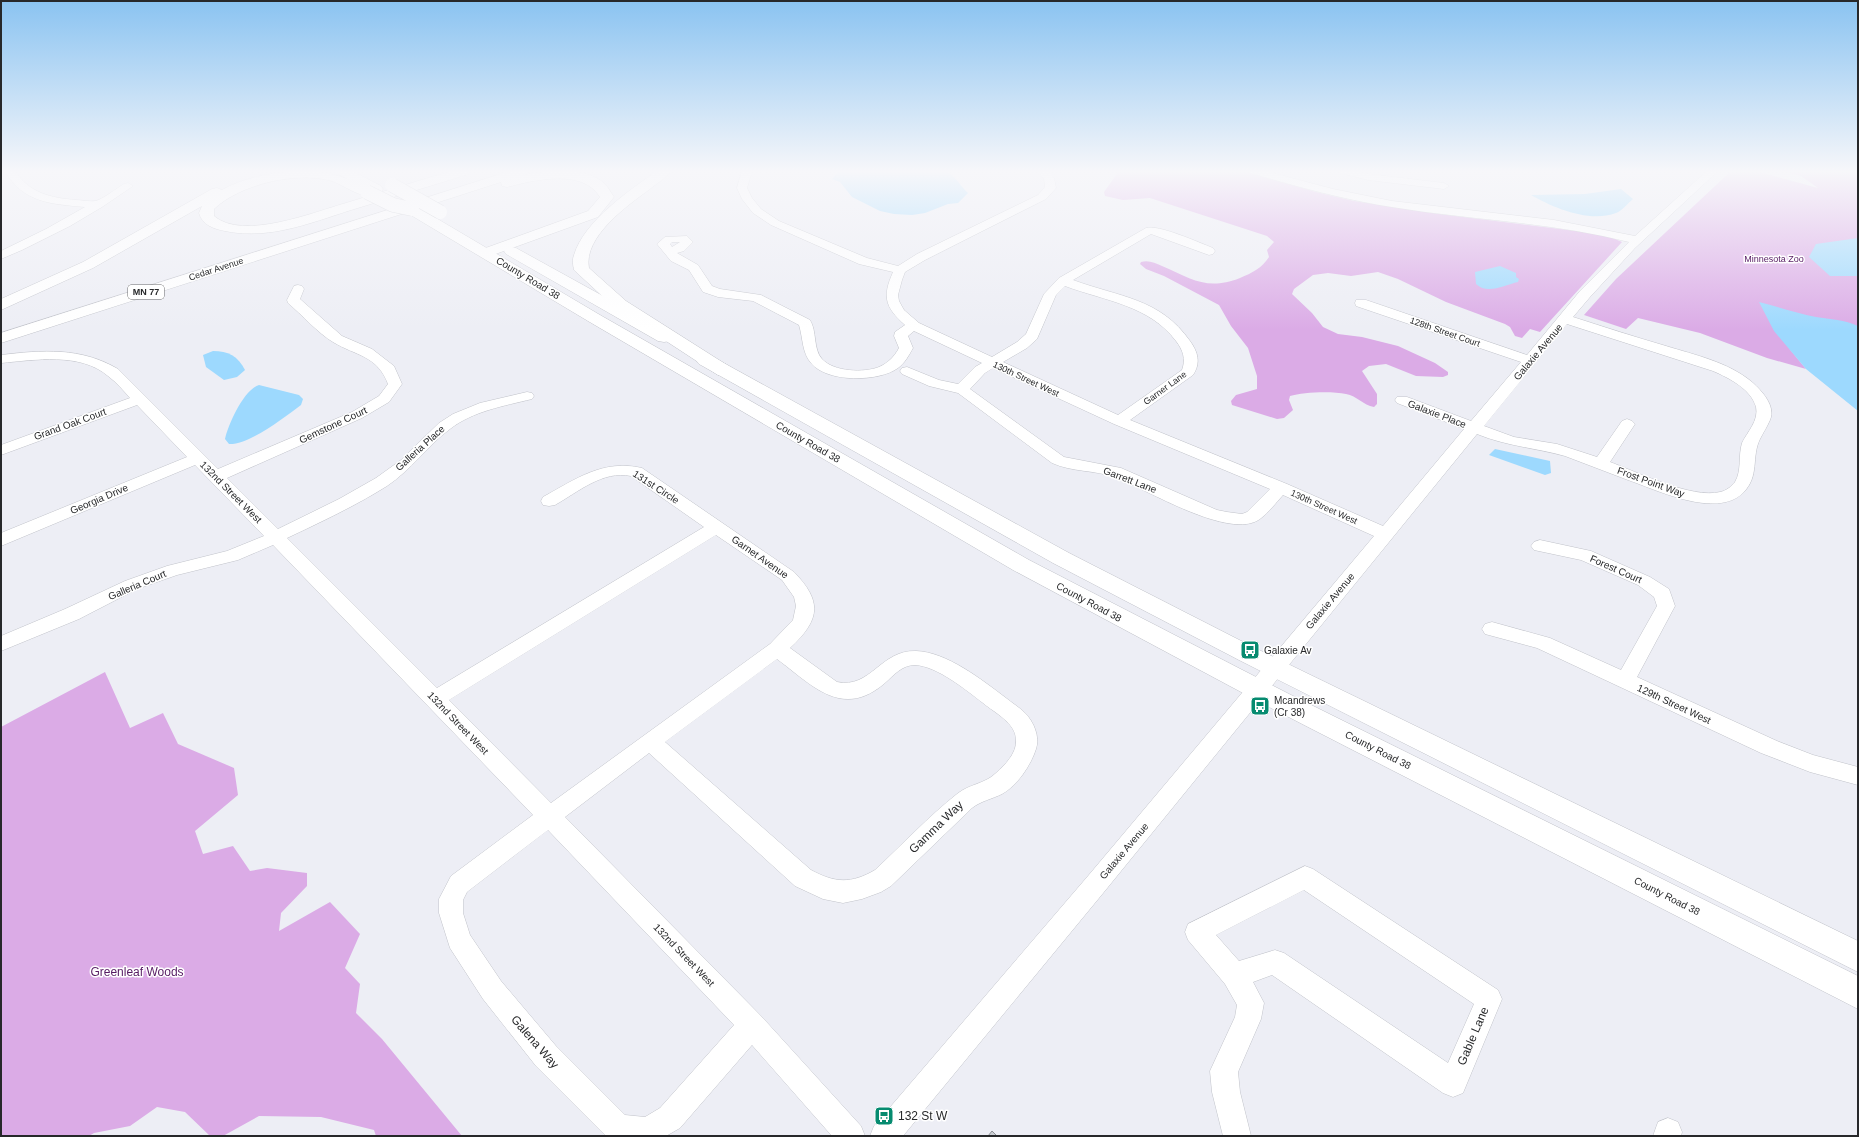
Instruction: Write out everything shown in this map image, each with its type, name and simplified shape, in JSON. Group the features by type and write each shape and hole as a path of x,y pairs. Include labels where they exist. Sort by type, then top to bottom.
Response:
{"main road":[{"path":"1,305 88,265 159,224"},
{"path":"217,224 229,228 244,229 275,227 287,224"},
{"name":"Cedar Avenue","path":"1,326 321,224"},
{"name":"Cedar Avenue","path":"1,338 355,224"},
{"path":"290,245 363,224"},
{"name":"County Road 38","path":"441,224 496,249 724,371 1061,558 1275,668 1858,957"},
{"path":"496,249 565,224"},
{"path":"496,249 574,224"},
{"path":"601,224 584,246 580,257 582,270 620,304 724,371"},
{"name":"County Road 38","path":"496,249 1021,566 1258,689 1858,993"}],"street":[{"path":"1,255 30,242 63,224"},
{"path":"777,224 863,261 900,270 921,256 985,224"},
{"path":"1552,224 1592,229 1637,240"},
{"name":"Galaxie Avenue","path":"884,1136 1101,878 1586,294 1654,224"},
{"path":"907,372 946,388 962,389 980,370 1022,345 1032,336 1050,294 1063,281 1150,230 1185,241 1209,252"},
{"path":"670,252 675,258 694,268 707,289 718,293 756,298 805,323 814,358 824,366 840,372 866,374 892,366 901,358 906,348 901,336 902,332 914,326"},
{"name":"130th Street West","path":"900,270 891,288 893,303 901,315 914,326 1119,421 1281,488 1386,534"},
{"name":"Garner Lane","path":"1063,281 1094,292 1135,303 1154,312 1174,327 1190,351 1192,363 1188,372 1119,421"},
{"name":"Gemstone Court","path":"215,477 357,415 384,399 395,384 389,369 367,352 337,339 293,300 298,289"},
{"name":"128th Street Court","path":"1361,303 1530,361"},
{"name":"Frost Point Way","path":"1474,427 1512,441 1551,447 1601,463 1685,495 1702,498 1717,498 1728,496 1737,490 1747,473 1750,445 1764,418 1761,401 1744,383 1725,371 1565,319"},
{"name":"132nd Street West","path":"1,359 38,355 82,358 102,364 113,372 435,699 752,1025 851,1136"},
{"name":"Garrett Lane","path":"962,389 972,400 1003,417 1057,459 1068,464 1107,470 1131,478 1202,510 1224,518 1248,519 1253,516 1281,488"},
{"name":"Galleria Place","path":"276,537 345,503 382,482 407,463 444,426 458,417 485,406 527,396"},
{"name":"Grand Oak Court","path":"1,450 140,398"},
{"name":"Galaxie Place","path":"1402,400 1474,427"},
{"path":"1601,463 1627,424"},
{"name":"Georgia Drive","path":"1,540 198,458"},
{"name":"131st Circle","path":"549,501 604,472 626,469 636,472 716,527"},
{"path":"435,699 716,527"},
{"name":"Garnet Avenue","path":"549,816 777,649 791,636 804,620 806,600 802,591 788,576 716,527"},
{"name":"Galleria Court","path":"1,644 67,616 138,582 194,564 232,556 276,537"},
{"name":"Forest Court","path":"1540,546 1585,555 1644,581 1662,594 1666,606 1625,681"},
{"name":"129th Street West","path":"1492,629 1543,643 1769,747 1810,763 1858,776"},
{"name":"Gamma Way","path":"650,741 803,878 824,889 846,892 872,885 883,878 970,796 987,790 1010,774 1025,751 1027,743 1026,733 1024,726 1017,718 954,673 937,663 926,659 905,659 898,662 867,687 859,691 841,692 832,689 777,649"},
{"name":"Galena Way","path":"549,816 459,884 451,899 451,913 459,940 492,990 546,1056 619,1129 647,1131 670,1118 752,1025"},
{"name":"Gable Lane","path":"1305,877 1489,999 1453,1083 1275,962 1234,975 1197,932 1305,877"},
{"path":"1234,975 1251,1003 1248,1019 1224,1071 1226,1092 1237,1136"}],"green space":[{"path":"1230,224 1520,224 1608,236 1622,242 1540,332 1530,329 1522,338 1515,336 1510,327 1505,324 1446,302 1398,279 1378,272 1351,276 1328,273 1313,275 1294,289 1292,294 1312,313 1323,327 1338,334 1362,337 1398,346 1435,363 1448,372 1448,375 1443,377 1416,376 1386,364 1369,366 1362,371 1377,394 1377,404 1374,407 1346,394 1326,392 1310,393 1290,396 1289,400 1293,410 1284,418 1277,419 1232,405 1231,401 1236,395 1257,389 1257,376 1248,348 1231,326 1219,305 1164,276 1146,269 1140,264 1144,261 1152,262 1200,282 1228,282 1253,272 1266,261 1269,257 1267,250 1274,242 1267,236"},
{"name":"Minnesota Zoo","path":"1675,224 1858,224 1858,367 1788,347 1806,369 1767,358 1700,333 1638,318 1626,329 1584,315 1616,279"},
{"name":"Greenleaf Woods","path":"105,672 130,728 163,713 178,744 234,768 238,795 195,831 203,854 233,846 250,871 267,868 307,873 307,886 281,913 279,931 330,902 360,934 345,968 360,984 356,1013 382,1039 462,1136 376,1136 374,1130 321,1117 259,1116 223,1136 210,1136 185,1112 157,1107 130,1126 94,1133 89,1136 1,1136 1,727"}],"water":[{"path":"1858,238 1858,276 1830,276 1809,257 1816,244"},
{"path":"1500,266 1516,273 1516,277 1519,279 1518,282 1491,289 1485,289 1476,284 1475,272"},
{"path":"1759,302 1816,317 1843,321 1858,326 1858,411 1806,369 1774,331"},
{"path":"213,351 232,355 239,361 245,370 237,377 224,380 206,367 203,355"},
{"path":"259,385 299,395 303,399 301,405 256,435 237,443 229,444 225,439 233,417 242,400 253,388"},
{"path":"1495,449 1550,461 1551,473 1545,475 1489,455"}],"building":[{"path":"992,1131 997,1136 988,1136"}],"place":[{"name":"Galaxie Av","path":"1250,650"},
{"name":"Mcandrews (Cr 38)","path":"1260,706"},
{"name":"132 St W","path":"884,1116"}]}
